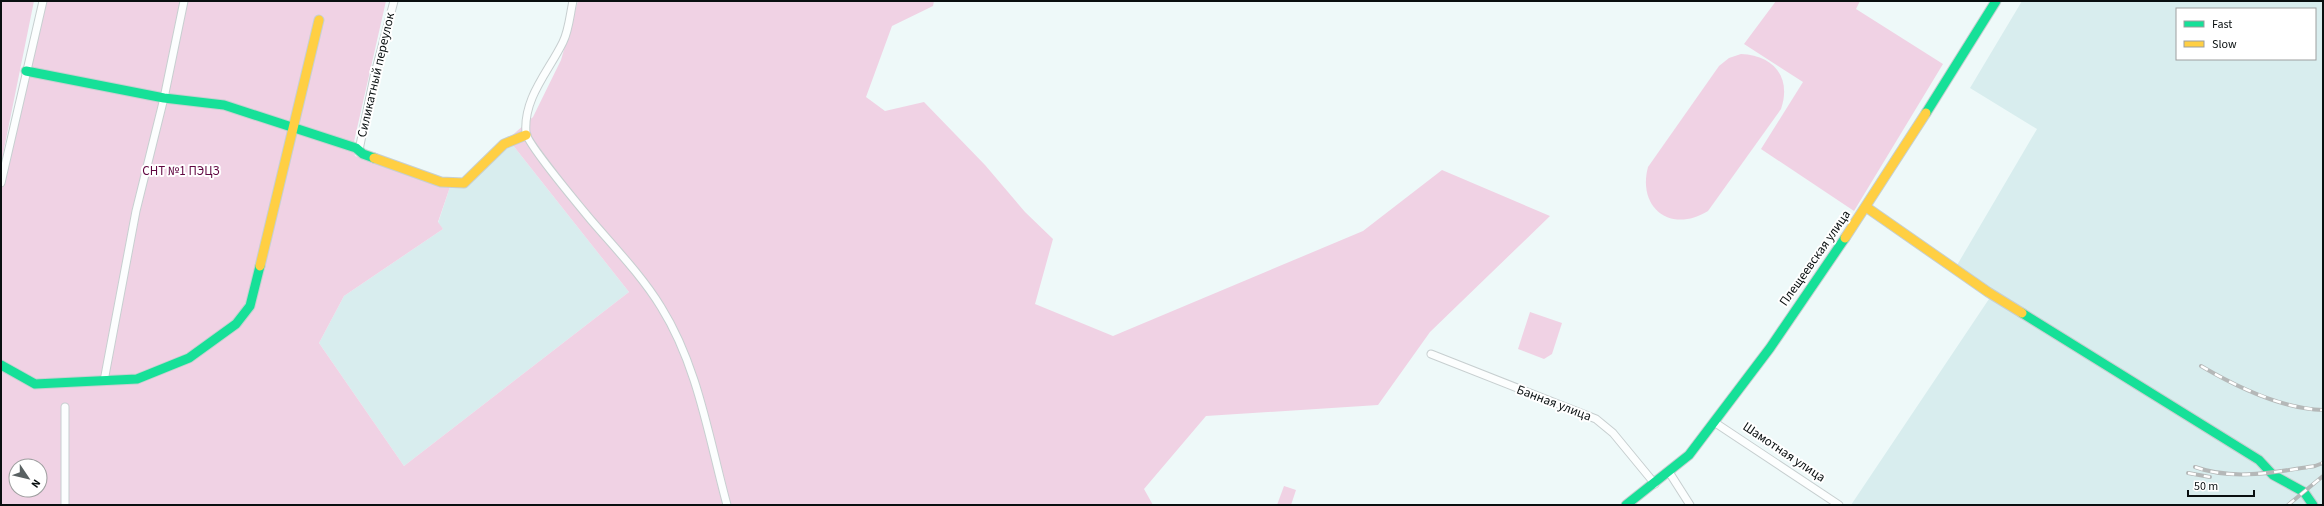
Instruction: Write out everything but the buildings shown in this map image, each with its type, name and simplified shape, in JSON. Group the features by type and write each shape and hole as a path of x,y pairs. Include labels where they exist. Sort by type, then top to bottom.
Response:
{"street":[{"path":"1,183 43,1"},
{"path":"104,381 136,212 164,98 184,1"},
{"name":"Силикатный переулок","path":"359,150 374,77 394,1"},
{"path":"573,1 564,41 533,95 526,114 526,135 576,202 631,266 661,307 685,357 699,397 727,505"},
{"name":"Плещеевская улица","path":"1626,505 1655,484 1689,454 1770,348 1866,207 1996,1"},
{"path":"1,365 35,384 137,379 189,358 236,324 250,306 291,128 318,20"},
{"path":"26,71 164,98 224,105 359,150 363,154 441,182 464,183 504,144 526,135"},
{"path":"1866,207 1988,292 2259,460 2272,474 2304,492 2313,505"},
{"name":"Банная улица","path":"1431,354 1596,419 1613,433 1655,484"},
{"path":"65,407 65,505"},
{"name":"Шамотная улица","path":"1714,422 1840,505"},
{"path":"1669,472 1690,505"}],"shaded area":[{"path":"2022,1 2323,1 2323,505 1851,505 1991,296 1953,272 2037,129 1970,88"},
{"path":"508,139 629,292 404,466 319,343 344,296 443,229 438,223 450,187 465,185"}],"green space":[{"name":"СНТ №1 ПЭЦЗ","path":"1,1 34,1 3,154 11,153 46,1 386,1 353,146 355,156 450,187 438,222 443,229 344,296 319,343 404,466 629,292 508,139 533,117 561,60 578,1 934,1 933,6 892,26 866,97 885,111 924,102 985,165 1025,212 1053,239 1035,304 1113,336 1363,231 1442,170 1550,216 1430,332 1378,405 1206,416 1144,489 1153,505 1,505"},
{"path":"1776,1 1860,1 1856,9 1943,64 1854,211 1761,149 1803,82 1744,44"},
{"path":"1741,54 1752,55 1771,63 1777,70 1782,78 1784,87 1784,97 1781,109 1708,211 1694,217 1681,220 1670,218 1660,213 1652,205 1646,182 1648,167 1719,66 1729,58"},
{"path":"1530,312 1562,323 1552,354 1544,359 1518,349"},
{"path":"1284,486 1296,490 1291,505 1277,505"}],"railway":[{"path":"2201,366 2229,381 2276,401 2292,406 2323,410"},
{"path":"2195,467 2225,474 2255,474 2285,471 2315,466 2323,463"},
{"path":"2188,473 2210,477"},
{"path":"2288,505 2323,476"}],"traffic: fast":[{"path":"1926,113 1996,1"},
{"path":"26,71 164,98 224,105 356,148 363,154 374,158"},
{"path":"1626,505 1689,455 1770,348 1845,238"},
{"path":"1,365 35,384 137,379 189,358 236,324 250,306 260,266"},
{"path":"2022,313 2259,460 2273,475 2304,492 2313,505"}],"traffic: slow":[{"path":"260,266 319,20"},
{"path":"1845,238 1926,113"},
{"path":"374,158 441,182 464,183 504,144 526,135"},
{"path":"1866,207 1988,292 2022,313"}]}
